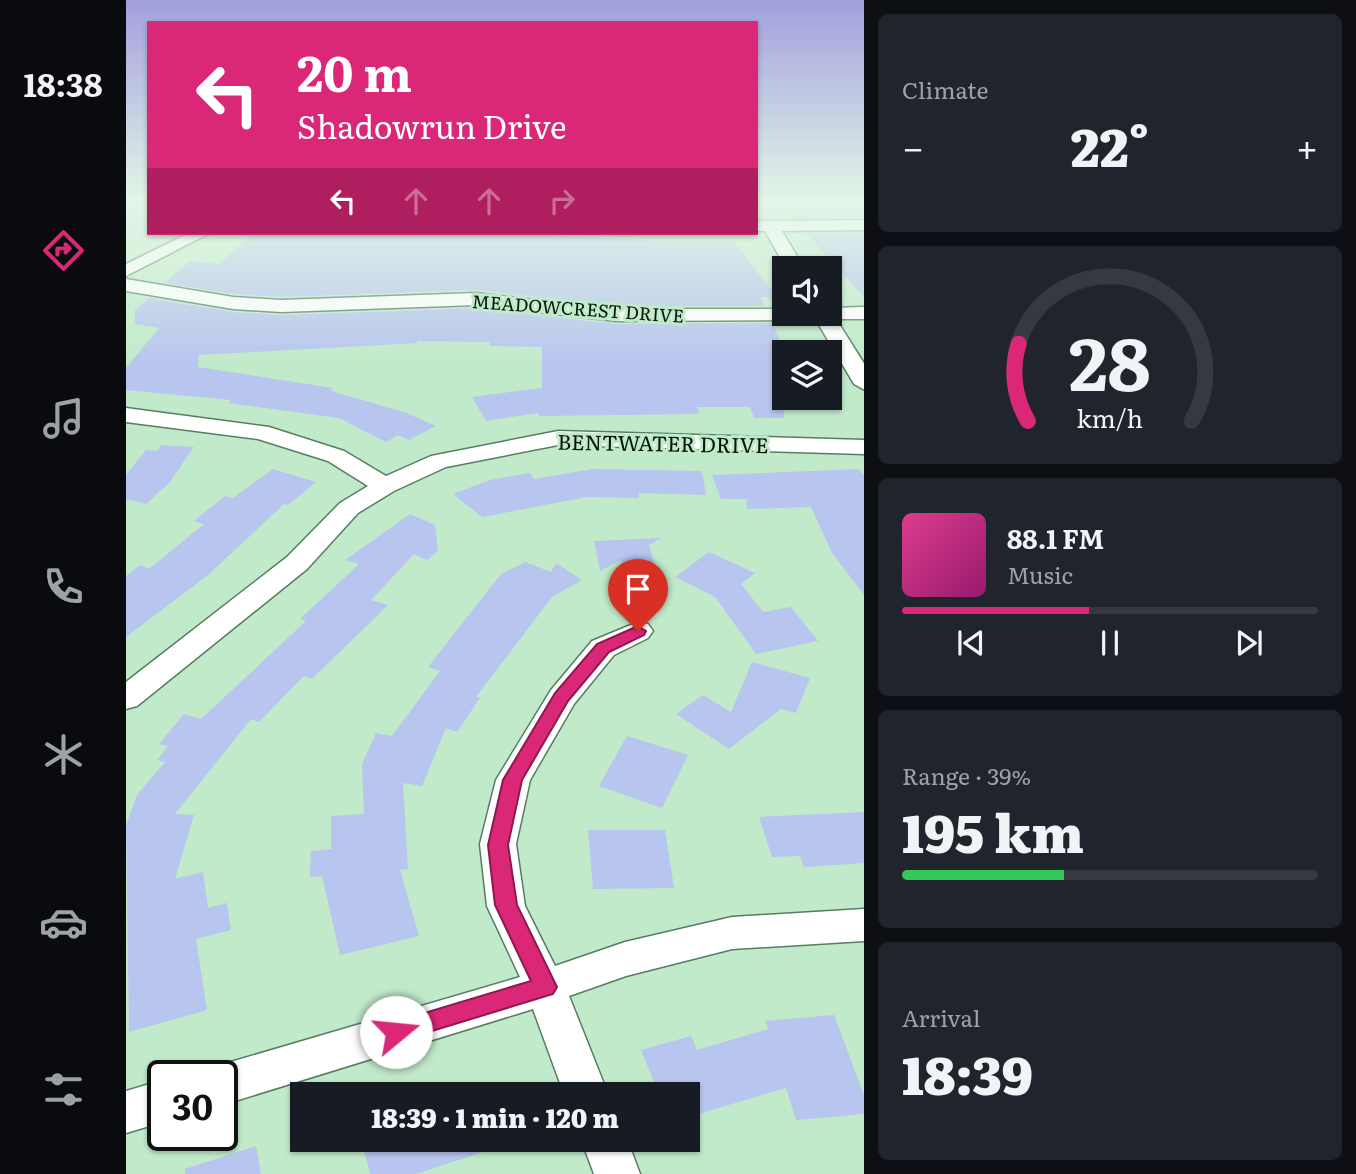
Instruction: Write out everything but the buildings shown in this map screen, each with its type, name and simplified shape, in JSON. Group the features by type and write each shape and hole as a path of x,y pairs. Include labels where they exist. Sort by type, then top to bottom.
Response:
{"street":[{"path":"126,271 162,253"},
{"name":"MEADOWCREST DRIVE","path":"126,285 233,303 281,306 476,299 616,315 772,315"},
{"name":"MEADOWCREST DRIVE","path":"842,314 864,313"},
{"path":"829,326 864,384"},
{"path":"127,416 261,432 336,456 385,486"},
{"name":"BENTWATER DRIVE","path":"126,698 297,563 349,508 385,486 439,461 558,438 864,447"},
{"path":"581,1082 545,987 506,905 498,845 513,780 562,698 603,648 638,631"},
{"path":"238,1079 545,987 625,959 732,933 864,925"},
{"path":"126,1112 147,1106"},
{"path":"609,1152 617,1174"}],"route":[{"path":"396,1032 545,987 506,905 498,845 513,780 562,698 603,648 638,631"}]}
